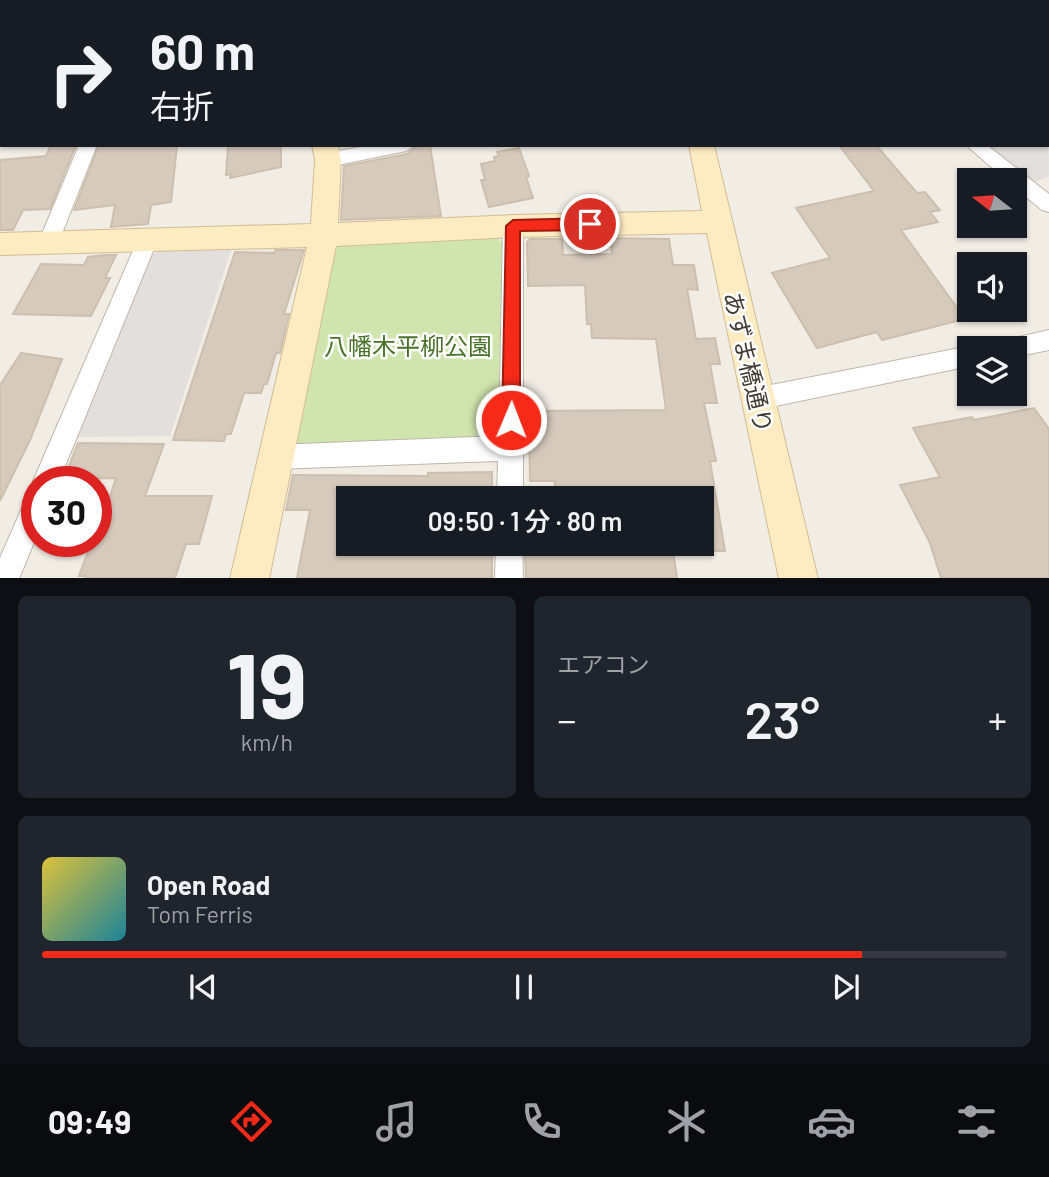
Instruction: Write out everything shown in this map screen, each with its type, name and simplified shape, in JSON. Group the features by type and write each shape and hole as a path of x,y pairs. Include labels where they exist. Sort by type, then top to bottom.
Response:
{"street":[{"path":"49,241 87,147"},
{"path":"249,578 324,235 326,153 386,147"},
{"name":"あずま橋通り","path":"701,147 756,399 799,578"},
{"path":"977,147 1049,205"},
{"path":"0,244 324,235 513,226 717,222"},
{"path":"510,486 513,226"},
{"path":"52,466 148,239"},
{"path":"1027,344 1049,340"},
{"path":"756,399 957,359"},
{"path":"275,457 511,448"},
{"path":"5,578 21,541"},
{"path":"509,556 509,578"}],"green space":[{"name":"八幡木平柳公園","path":"494,237 502,242 498,428 490,436 299,446 295,439 335,248 343,242"}],"shaded area":[{"path":"988,147 1049,147 1049,176 1033,183 1027,178 1027,168 1014,168"},
{"path":"232,247 170,436 78,437 152,255 162,249"}],"building":[{"path":"50,147 75,147 50,209 23,210 13,230 0,230 0,160 46,156"},
{"path":"98,147 177,147 171,202 151,205 148,224 111,227 115,205 74,210"},
{"path":"228,147 281,147 281,167 230,178 231,174 226,175"},
{"path":"416,147 430,147 441,216 341,220 344,166 407,154"},
{"path":"841,147 878,147 917,193 925,192 940,210 930,212 938,222 901,230 957,308 957,321 882,340 877,332 817,348 772,273 830,258 796,208 874,191"},
{"path":"519,148 533,198 489,207 481,180 485,180 481,164 495,161 494,157 499,156 497,152"},
{"path":"611,238 669,239 673,265 694,265 698,290 687,289 696,339 715,338 720,364 710,364 717,403 704,403 716,461 710,461 725,551 714,551 714,486 555,486 555,481 530,481 529,411 666,410 656,339 592,338 591,324 587,324 585,285 528,286 527,242 530,239 562,239 563,255 612,254"},
{"path":"275,250 304,250 284,314 289,314 280,353 276,353 267,384 264,384 261,393 244,393 231,434 226,434 224,441 173,440 235,252 274,253"},
{"path":"116,255 105,278 110,278 91,316 13,314 41,264 84,265 88,257"},
{"path":"21,353 62,359 30,440 0,501 0,385"},
{"path":"1034,408 1049,429 1049,578 941,578 930,543 900,485 940,477 913,428"},
{"path":"78,443 164,444 145,496 212,496 199,544 186,544 175,578 79,576 86,557 112,557 112,491 116,478 112,478 112,466 69,466"},
{"path":"492,472 492,486 336,486 336,556 492,556 492,578 297,578 310,510 286,510 293,475 428,476 428,473"},
{"path":"525,556 674,556 677,578 526,578"}],"route":[{"path":"511,420 513,226 590,224"}]}
